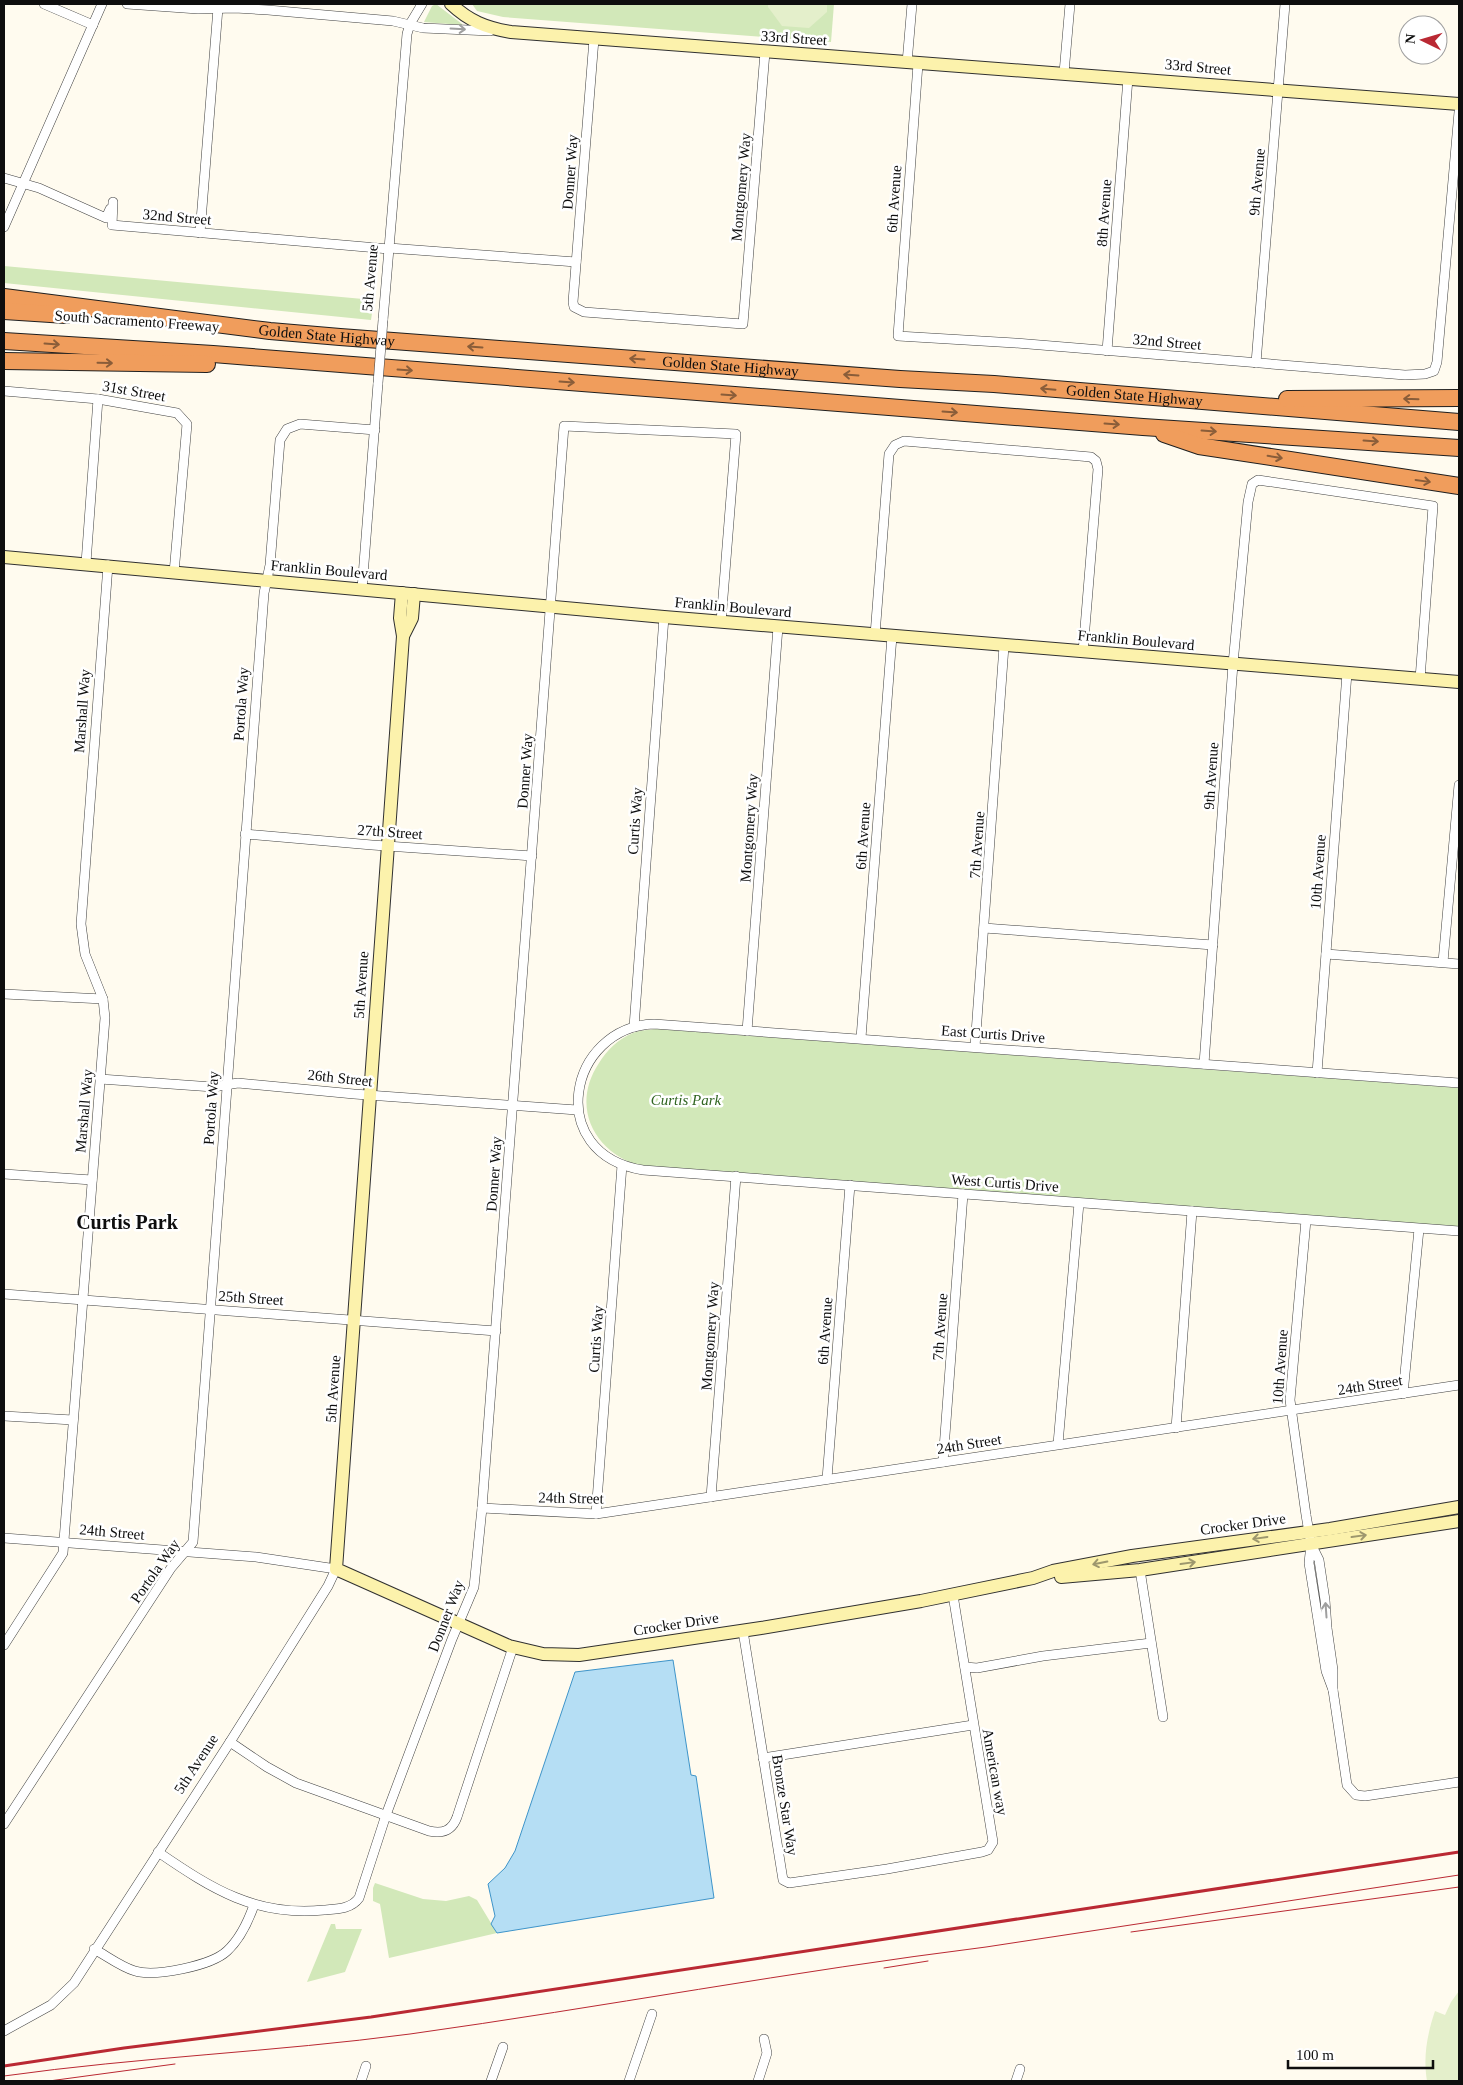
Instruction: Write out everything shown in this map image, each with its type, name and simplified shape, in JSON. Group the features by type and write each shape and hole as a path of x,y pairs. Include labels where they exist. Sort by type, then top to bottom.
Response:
{"highway":[{"name":"Golden State Highway","path":"4,297 270,331 900,379 994,384 1459,422"},
{"name":"South Sacramento Freeway","path":"4,311 270,331"},
{"name":"Golden State Highway","path":"4,341 213,354 1143,426 1459,448"},
{"path":"4,361 339,365"},
{"path":"1184,401 1459,398"},
{"path":"1143,426 1199,446 1459,486"}],"street":[{"path":"44,4 93,25"},
{"path":"4,227 102,4"},
{"name":"33rd Street","path":"127,4 198,10 218,8 268,10 410,24 424,28 511,32 1459,104"},
{"name":"5th Avenue","path":"362,589 407,34 410,24 422,4"},
{"path":"450,4 481,26 511,32"},
{"name":"6th Avenue","path":"898,336 913,64 912,4"},
{"path":"1064,73 1070,4"},
{"name":"9th Avenue","path":"1256,363 1285,4"},
{"path":"200,233 218,8"},
{"name":"Donner Way","path":"574,307 594,39"},
{"name":"Montgomery Way","path":"574,307 584,312 743,324 765,52"},
{"name":"8th Avenue","path":"1107,351 1128,78"},
{"name":"32nd Street","path":"898,336 1015,342 1405,375 1425,374 1434,371 1437,362 1459,112"},
{"name":"32nd Street","path":"4,178 39,188 106,218 113,202 112,225 576,262"},
{"name":"31st Street","path":"4,391 98,399 177,413 187,424 174,573"},
{"path":"86,563 98,399"},
{"name":"Portola Way","path":"4,1824 172,1568 193,1542 245,834 280,440 287,428 300,424 375,430"},
{"name":"Donner Way","path":"254,1906 294,1911 314,1911 341,1908 355,1904 359,1898 386,1816 458,1624 472,1593 476,1576 564,426 736,434 722,622"},
{"path":"875,635 889,454 895,446 904,441 1091,457 1096,461 1098,469 1083,652"},
{"name":"9th Avenue","path":"1204,1064 1233,664 1252,484 1258,480 1433,506 1420,679"},
{"name":"Franklin Boulevard","path":"4,557 778,627 1459,682"},
{"name":"Marshall Way","path":"4,1645 63,1553 105,1018 103,999 86,954 80,924 108,565"},
{"name":"5th Avenue","path":"4,2032 38,2014 64,1994 74,1983 94,1949 230,1742 328,1586 336,1569 403,636 400,618 408,593"},
{"name":"Curtis Way","path":"634,1027 664,617"},
{"name":"Montgomery Way","path":"747,1031 778,627"},
{"name":"6th Avenue","path":"861,1038 892,636"},
{"name":"7th Avenue","path":"975,1047 1004,646"},
{"name":"10th Avenue","path":"1317,1073 1347,673"},
{"path":"1443,962 1459,785"},
{"name":"27th Street","path":"245,834 532,856"},
{"path":"984,928 1213,945"},
{"path":"1326,954 1459,964"},
{"path":"4,994 103,999"},
{"name":"East Curtis Drive","path":"577,1110 579,1086 582,1077 603,1045 622,1032 634,1027 654,1024 1459,1083"},
{"name":"26th Street","path":"100,1079 213,1087 238,1083 577,1110"},
{"name":"West Curtis Drive","path":"577,1110 586,1134 593,1144 622,1165 643,1170 1459,1232"},
{"name":"Curtis Way","path":"596,1514 622,1165"},
{"path":"4,1174 92,1180"},
{"name":"Montgomery Way","path":"711,1497 736,1176"},
{"name":"6th Avenue","path":"827,1479 850,1185"},
{"name":"7th Avenue","path":"943,1462 964,1194"},
{"path":"1058,1444 1079,1203"},
{"path":"1176,1428 1192,1211"},
{"name":"10th Avenue","path":"1306,1220 1290,1400 1310,1538 1309,1563 1326,1671 1333,1690 1347,1785 1356,1795 1365,1796 1459,1782"},
{"path":"1403,1394 1419,1228"},
{"name":"25th Street","path":"4,1294 496,1331"},
{"name":"24th Street","path":"482,1508 596,1514 1459,1385"},
{"path":"4,1416 73,1420"},
{"name":"Crocker Drive","path":"1033,1578 1140,1570 1310,1538 1459,1507"},
{"name":"Crocker Drive","path":"336,1569 513,1647 543,1654 579,1655 953,1595 1033,1578 1053,1571 1132,1556 1459,1521"},
{"name":"24th Street","path":"4,1538 256,1557 336,1569"},
{"path":"1140,1570 1163,1717"},
{"name":"American way","path":"887,1869 972,1855 988,1850 993,1842 953,1595"},
{"name":"Bronze Star Way","path":"743,1630 783,1880 789,1883 887,1869"},
{"path":"965,1667 978,1668 1043,1656 1151,1643"},
{"path":"230,1742 267,1767 296,1783 386,1816 436,1832 445,1832 454,1826 513,1647"},
{"path":"763,1758 973,1725"},
{"path":"94,1949 133,1971 160,1973 212,1960 225,1953 234,1943 254,1906 220,1892 158,1852"},
{"path":"629,2081 652,2014"},
{"path":"758,2081 768,2053 764,2039"},
{"path":"491,2081 503,2047"},
{"path":"361,2081 366,2066"},
{"path":"1016,2081 1020,2069"}],"green space":[{"path":"436,4 462,25 424,22 432,6"},
{"path":"472,4 834,4 831,42 503,17 477,11"},
{"path":"768,4 827,4 827,12 809,28 782,26 768,7"},
{"path":"4,266 374,300 371,320 4,283"},
{"name":"Curtis Park","path":"656,1029 1459,1088 1459,1228 644,1167 627,1161 612,1152 601,1141 592,1127 587,1113 587,1097 590,1080 599,1063 613,1045 633,1033"},
{"path":"375,1883 423,1899 446,1901 469,1896 477,1900 497,1933 389,1958 380,1904 373,1901"},
{"path":"331,1924 335,1924 336,1929 362,1929 345,1972 307,1982"},
{"path":"1459,1991 1459,2081 1427,2081 1426,2046 1435,2011 1445,2015"}],"water":[{"path":"673,1660 691,1775 696,1776 714,1898 497,1933 491,1924 495,1916 488,1884 505,1868 515,1851 575,1672"}],"tram line":[{"path":"4,2076 55,2069 410,2034 842,1967 1459,1875"},
{"path":"1131,1932 1459,1887"},
{"path":"884,1968 928,1961"},
{"path":"49,2081 175,2064"}],"railway":[{"path":"4,2066 124,2048 371,2017 1459,1852"}],"district":[{"name":"Curtis Park","path":"127,1222"}]}
